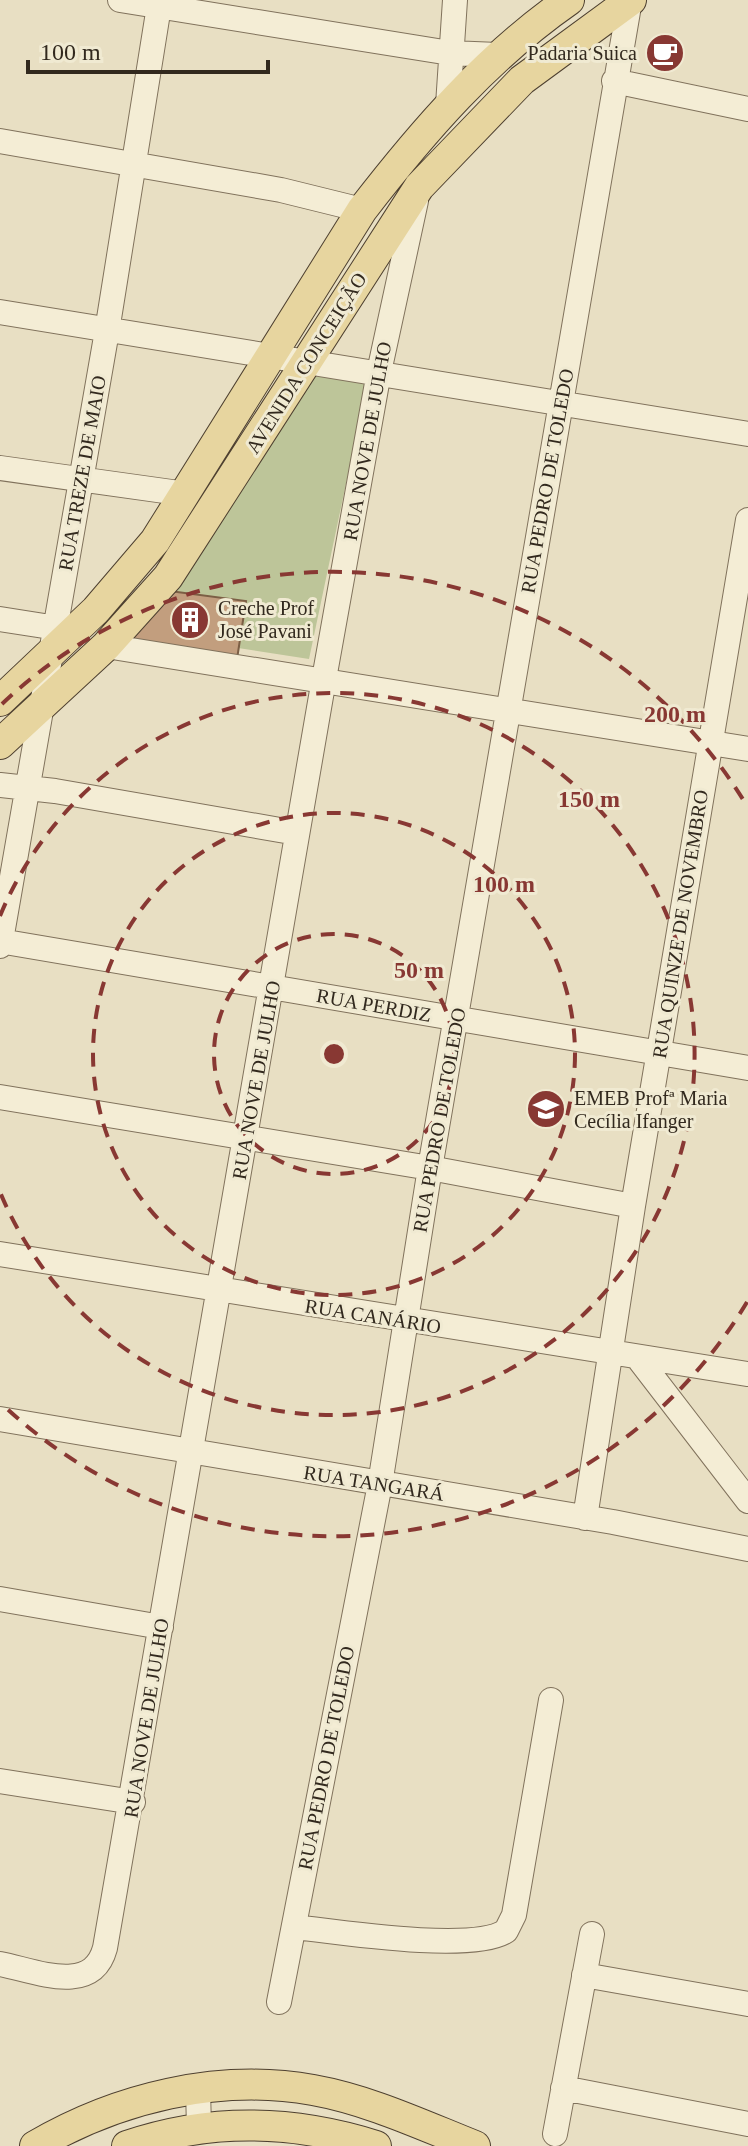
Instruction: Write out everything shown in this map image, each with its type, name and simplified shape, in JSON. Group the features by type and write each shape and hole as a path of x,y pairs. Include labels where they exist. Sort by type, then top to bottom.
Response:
{"main road":[{"name":"AVENIDA CONCEIÇÃO","path":"0,701 54,641 125,579 186,494 362,210 448,105 498,55 569,0"},
{"name":"AVENIDA CONCEIÇÃO","path":"0,744 106,646 168,577 419,187 522,80 630,0"},
{"path":"419,187 459,129 459,117 448,105"},
{"path":"35,2146 123,2107 198,2089 246,2086 312,2090 399,2116 475,2146"},
{"path":"127,2146 199,2128 290,2127 376,2146"}],"street":[{"path":"120,0 450,53 498,55"},
{"path":"448,105 455,0"},
{"name":"RUA PEDRO DE TOLEDO","path":"279,2002 380,1484 430,1168 630,0"},
{"name":"RUA TREZE DE MAIO","path":"0,942 44,703 159,4"},
{"path":"614,81 748,109"},
{"path":"0,141 292,192 362,210"},
{"name":"RUA NOVE DE JULHO","path":"0,1964 63,1976 93,1971 105,1948 133,1802 324,679 379,372 419,187"},
{"path":"0,312 748,434"},
{"path":"0,468 186,494"},
{"name":"RUA QUINZE DE NOVEMBRO","path":"585,1518 597,1461 633,1206 748,520"},
{"path":"0,619 54,641"},
{"path":"106,646 748,749"},
{"path":"0,785 28,787 297,833"},
{"name":"RUA PERDIZ","path":"0,942 748,1068"},
{"path":"0,1097 430,1168 633,1206"},
{"name":"RUA CANÁRIO","path":"0,1254 405,1322 747,1374"},
{"path":"638,1358 748,1501"},
{"name":"RUA TANGARÁ","path":"0,1419 613,1522 748,1549"},
{"path":"597,1461 613,1522"},
{"path":"0,1599 161,1627"},
{"path":"295,1927 370,1936 480,1940 506,1931 514,1915 551,1700"},
{"path":"0,1781 133,1802"},
{"path":"555,2134 592,1934"},
{"path":"584,1975 748,2004"},
{"path":"563,2088 748,2124"},
{"path":"198,2089 199,2128"}],"green space":[{"path":"317,370 367,384 309,659 153,635 194,560"}],"building":[{"name":"Creche Prof José Pavani","path":"162,590 246,601 237,659 115,642"}],"place":[{"name":"Padaria Suica","path":"665,53"},
{"name":"Creche Prof José Pavani","path":"190,620"},
{"name":"EMEB Profª Maria Cecília Ifanger","path":"546,1109"}]}
